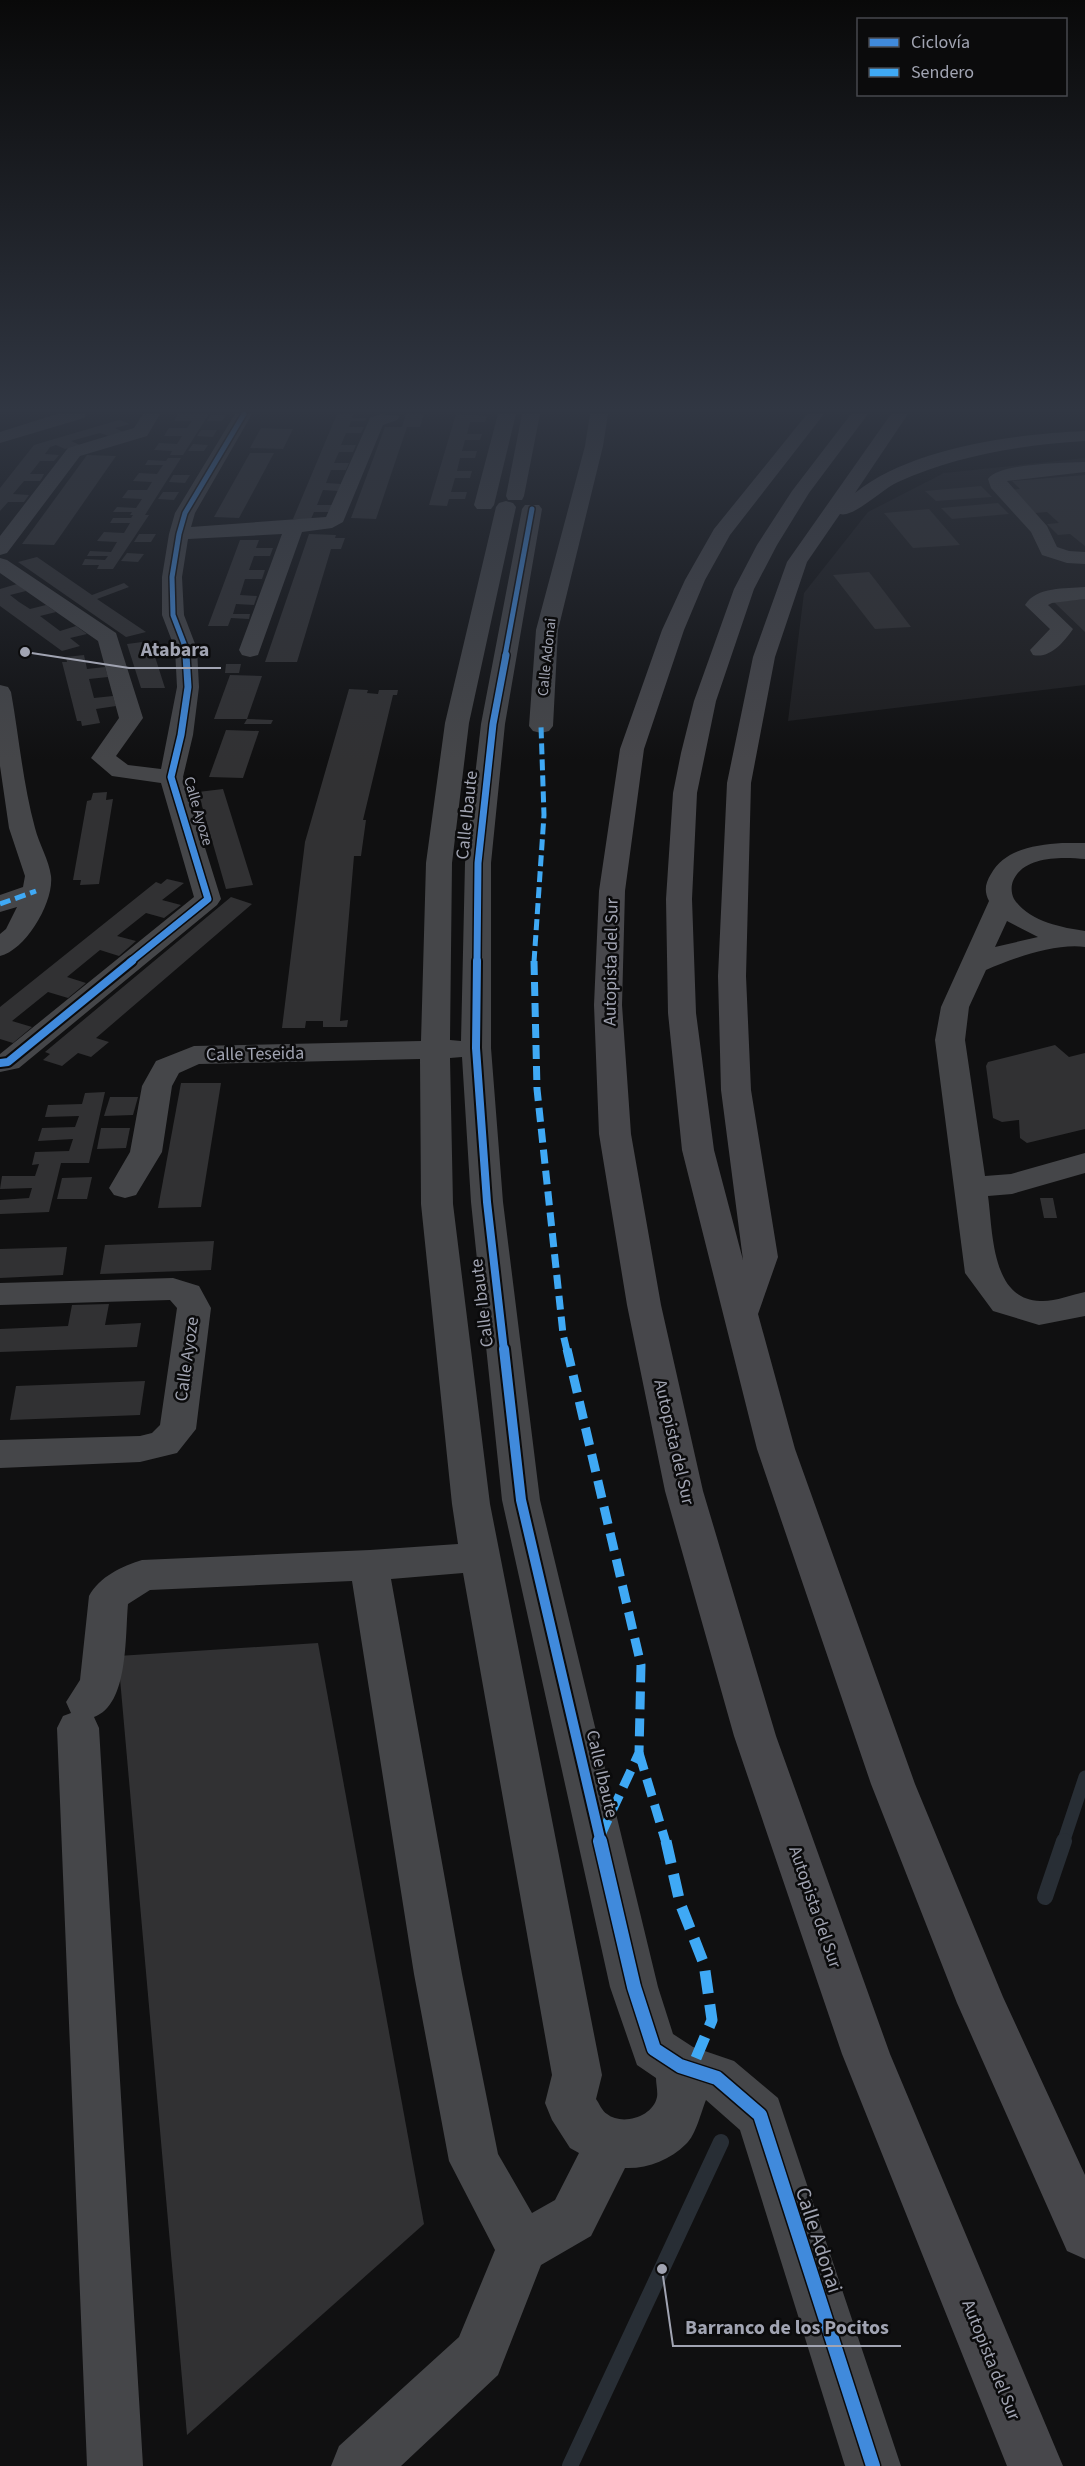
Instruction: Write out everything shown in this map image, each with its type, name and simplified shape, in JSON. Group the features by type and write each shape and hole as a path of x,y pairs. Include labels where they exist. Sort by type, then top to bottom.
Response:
{"highway":[{"name":"Autopista del Sur","path":"724,529 673,630 632,749 612,891 609,1005 615,1134 644,1305 684,1491 755,1736 866,2054 1035,2466"},
{"path":"777,529 744,589 705,701 686,793 679,899 682,1013 698,1150 776,1449 893,1784 981,2003 1085,2233"},
{"path":"740,1316 761,1257 736,1090 732,976 739,783 764,657 797,562 820,529"},
{"path":"797,562 827,529"}],"street":[{"path":"0,549 15,529"},
{"name":"Calle Ayoze","path":"0,1063 8,1062 208,899 171,777 181,735 188,687 186,649 173,615 172,577 180,529"},
{"path":"179,534 260,529"},
{"path":"250,650 293,529"},
{"name":"Calle Ibaute","path":"486,660 458,723 439,863 435,1049 438,1204 471,1504 577,2074 570,2103 588,2131 611,2142 642,2144 670,2126 682,2097 680,2066 654,2049 634,1987 521,1500 487,1202 476,1048 478,863 493,724 486,660 505,529"},
{"name":"Calle Adonai","path":"541,726 547,630 573,529"},
{"path":"1039,529 1049,551 1067,557 1085,558"},
{"path":"0,564 108,638 131,718 103,758 121,771 171,777"},
{"path":"1041,650 1062,629 1035,606 1046,597 1085,593"},
{"path":"0,692 16,778 22,828 38,876 36,891 17,933 0,948"},
{"path":"458,723 493,724"},
{"path":"0,801 16,778"},
{"path":"0,842 17,846 35,862"},
{"path":"1078,938 1041,929 1025,921 1002,902 998,887 1002,873 1017,861 1040,853 1083,850"},
{"path":"0,904 36,891"},
{"path":"1002,902 955,1007 950,1040 982,1273 1005,1303 1039,1313 1085,1304"},
{"path":"976,964 994,956 1078,938"},
{"name":"Calle Teseida","path":"125,1188 146,1152 157,1086 167,1067 194,1055 476,1048"},
{"path":"970,1187 1012,1184 1085,1163"},
{"name":"Calle Ayoze","path":"0,1294 173,1289 187,1294 194,1308 178,1429 164,1444 140,1449 0,1454"},
{"path":"471,1504 521,1500"},
{"path":"115,2466 83,1715 100,1685 109,1596 142,1575 370,1565 480,1557"},
{"path":"370,1565 375,1610 438,1974 474,2161 522,2247"},
{"name":"Calle Adonai","path":"680,2066 717,2078 760,2115 873,2466"},
{"path":"359,2466 478,2356 522,2247 573,2218 611,2142"}],"shaded area":[{"path":"855,529 1085,529 1085,685 788,721 804,593"}],"building":[{"path":"33,529 65,529 54,545 22,544"},
{"path":"126,529 140,529 113,569 97,569 99,565 82,565 85,559 105,560 108,556 87,556 90,551 111,552 117,542 97,541 104,532 124,533"},
{"path":"897,529 946,529 960,545 913,548"},
{"path":"1052,529 1085,529 1085,546 1070,534 1058,535"},
{"path":"139,534 156,534 151,542 134,542"},
{"path":"309,534 336,535 335,538 345,538 341,549 331,549 297,662 265,662"},
{"path":"240,540 259,540 256,548 273,548 270,556 254,556 249,570 265,570 262,579 245,579 240,595 257,596 254,605 236,604 233,614 250,614 249,619 231,618 228,626 208,626"},
{"path":"127,553 144,554 138,562 121,561"},
{"path":"37,557 92,595 124,583 129,587 97,599 146,632 126,637 18,562"},
{"path":"869,572 911,627 875,629 833,575"},
{"path":"17,584 26,591 10,595 19,602 30,609 46,605 56,612 40,616 60,631 76,626 87,634 70,638 80,646 62,651 0,606 0,589"},
{"path":"1085,599 1085,632 1054,602"},
{"path":"150,641 165,688 141,688 127,644"},
{"path":"84,655 87,669 105,667 108,677 89,679 94,698 113,696 116,706 96,709 100,723 82,726 81,721 77,721 62,662 67,662 66,657"},
{"path":"226,664 241,664 239,673 225,673"},
{"path":"230,675 262,676 247,719 214,719"},
{"path":"349,689 368,690 367,693 378,694 379,690 398,690 397,695 393,695 363,820 366,820 361,856 354,856 340,1021 348,1020 347,1027 323,1027 323,1021 306,1021 305,1028 282,1028 305,842"},
{"path":"247,719 273,720 271,724 244,724"},
{"path":"226,730 259,731 243,778 209,777"},
{"path":"223,789 253,885 226,889 198,792"},
{"path":"107,792 106,800 113,799 99,884 80,885 81,880 73,880 87,801 91,800 93,793"},
{"path":"167,879 184,883 162,900 181,905 164,918 146,913 117,936 136,941 119,956 100,950 67,977 86,983 68,998 48,992 12,1021 32,1027 13,1043 0,1039 0,1007 156,882 161,884"},
{"path":"231,897 252,904 96,1038 109,1042 91,1057 78,1053 62,1066 43,1060 50,1054 45,1052"},
{"path":"1055,1045 1069,1057 1085,1053 1085,1129 1027,1143 1020,1138 1019,1120 1002,1122 993,1118 986,1066 988,1062"},
{"path":"181,1083 221,1083 201,1207 158,1208"},
{"path":"105,1092 89,1163 61,1163 49,1212 0,1214 0,1200 29,1198 32,1188 0,1189 2,1176 35,1176 39,1164 32,1165 35,1152 69,1151 73,1139 38,1141 42,1128 75,1127 79,1116 45,1117 48,1105 82,1104 85,1093"},
{"path":"110,1097 138,1097 133,1115 104,1116"},
{"path":"101,1128 130,1128 126,1148 97,1149"},
{"path":"92,1177 87,1199 57,1199 62,1178"},
{"path":"1040,1198 1053,1198 1057,1218 1044,1218"},
{"path":"214,1241 211,1270 100,1274 105,1245"},
{"path":"67,1247 63,1275 0,1278 0,1249"},
{"path":"109,1304 105,1325 141,1323 137,1347 0,1352 0,1329 68,1326 72,1305"},
{"path":"145,1381 140,1415 10,1420 16,1386"},
{"path":"318,1643 424,2224 187,2435 118,1656"}],"waterway":[{"path":"1063,1843 1085,1777"},
{"path":"1045,1897 1064,1841"},
{"path":"570,2466 721,2142"}],"marked path":[{"path":"541,726 544,815 534,958 537,1089 563,1334 641,1665 639,1753 600,1837"},
{"path":"0,904 36,891"},
{"path":"639,1753 665,1838 680,1903 704,1964 712,2020 691,2070"}],"cycle path":[{"path":"0,1063 8,1062 208,899 171,777 181,735 188,687 186,649 173,615 172,577 180,529"},
{"path":"528,529 493,724 478,863 476,1048 487,1202 521,1500 634,1987 654,2049 680,2066 717,2078 760,2115 873,2466"}],"place":[{"name":"Atabara","path":"25,652"},
{"name":"Barranco de los Pocitos","path":"662,2269"}]}
